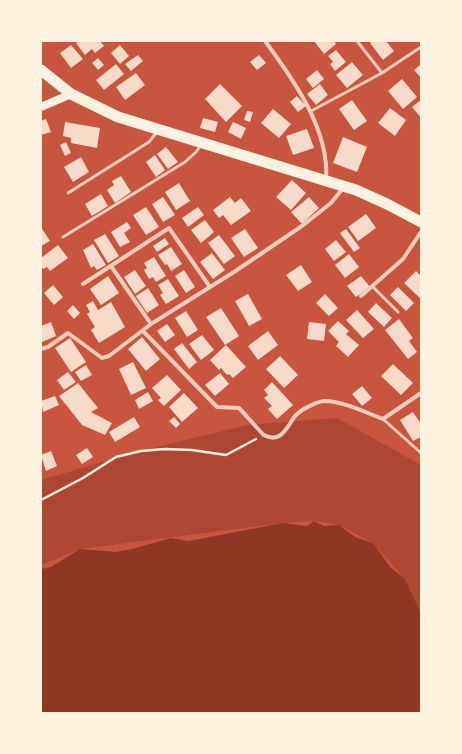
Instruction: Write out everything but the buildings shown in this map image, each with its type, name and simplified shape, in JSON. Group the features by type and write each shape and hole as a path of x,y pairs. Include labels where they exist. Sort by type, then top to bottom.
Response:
{"highway":[{"path":"41,70 71,94 109,114 202,144 345,186 387,204 421,222"}],"main road":[{"path":"41,107 71,94"}],"street":[{"path":"265,41 292,79 311,111 327,166 326,180"},
{"path":"41,349 48,347 68,333 102,358 109,356 151,324 302,226 331,203 345,186"},
{"path":"83,284 168,228 210,287"},
{"path":"361,296 403,259 421,232"},
{"path":"111,266 151,324"},
{"path":"142,332 217,407 239,408 264,435 275,437 283,434 296,414 305,408 322,401 338,403 382,419 421,393"}],"lane":[{"path":"358,41 382,73"},
{"path":"311,111 382,73 421,47"},
{"path":"68,193 149,142 158,130"},
{"path":"63,237 185,162 202,144"},
{"path":"373,287 398,312"},
{"path":"382,419 421,453"}],"path":[{"path":"41,500 83,478 116,457 141,451 165,449 192,450 226,455 264,435"}],"shaded area":[{"path":"337,418 421,465 421,617 404,578 373,543 339,525 314,521 283,523 80,549 41,565 41,480 144,450 248,425"},
{"path":"314,521 324,526 339,525 355,537 373,543 391,568 404,578 421,616 421,713 41,713 41,569 51,567 80,549 116,552 171,538 189,541 283,523 307,526"}]}
